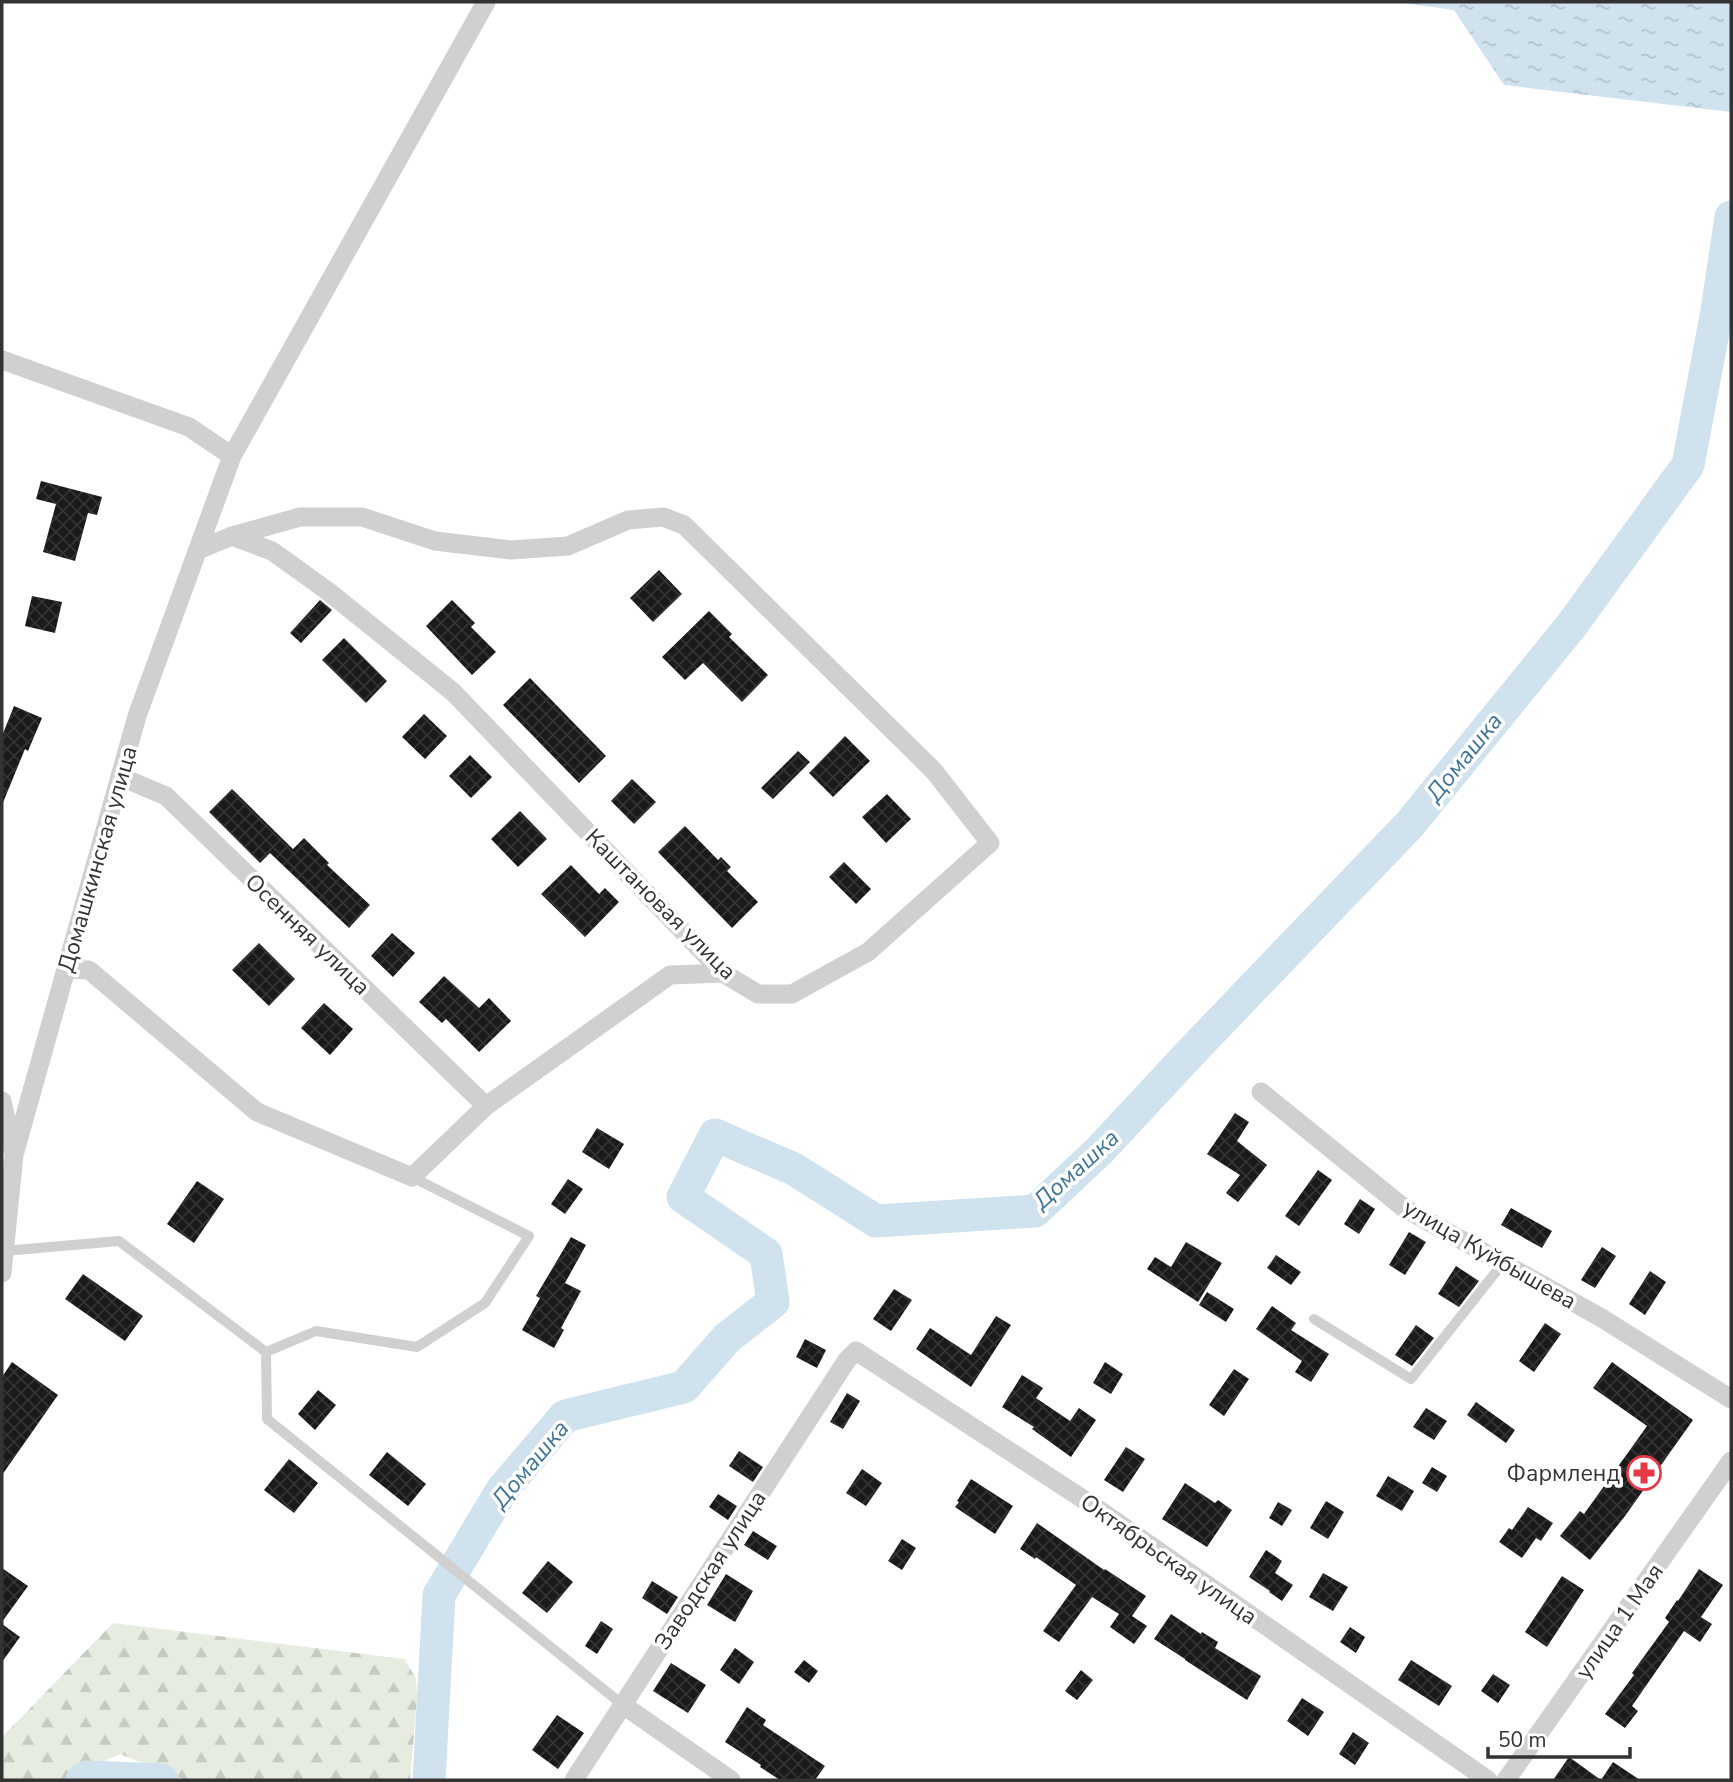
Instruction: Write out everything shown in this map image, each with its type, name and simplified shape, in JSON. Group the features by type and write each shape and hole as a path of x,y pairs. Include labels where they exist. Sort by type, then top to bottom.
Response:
{"street":[{"name":"Домашкинская улица","path":"2,1273 14,1155 137,716 232,456 486,2"},
{"path":"2,359 188,427 232,456"},
{"name":"Каштановая улица","path":"300,517 362,517 435,541 511,550 568,546 628,520 663,517 684,525 934,771 990,843 868,952 792,994 758,993 723,973 453,692 272,551 232,536 300,517"},
{"path":"198,550 232,536"},
{"name":"Осенняя улица","path":"121,777 166,796 486,1106"},
{"path":"66,969 89,970 257,1112 412,1177 486,1106 670,975 723,973"},
{"name":"улица Куйбышева","path":"1261,1092 1404,1208 1601,1317 1731,1399"},
{"path":"2,1101 14,1155"},
{"name":"Октябрьская улица","path":"847,1360 856,1352 1095,1507 1488,1780"},
{"name":"Заводская улица","path":"574,1780 847,1360"},
{"name":"улица 1 Мая","path":"1506,1780 1731,1461"},
{"path":"623,1705 731,1780"}],"lane":[{"path":"266,1353 316,1331 416,1347 485,1303 529,1236 412,1177"},
{"path":"4,1251 119,1241 266,1353"},
{"path":"1314,1319 1411,1379 1503,1263"},
{"path":"266,1353 267,1419 623,1705"}],"green space":[{"path":"113,1623 404,1659 416,1678 417,1699 410,1780 185,1780 120,1754 62,1780 2,1780 2,1741 5,1734"}],"water":[{"path":"1396,2 1731,2 1731,112 1504,85 1454,10"}],"building":[{"path":"41,481 102,497 97,515 88,513 75,561 43,552 56,504 36,499"},
{"path":"659,570 682,594 653,622 630,598"},
{"path":"32,596 62,602 55,633 25,626"},
{"path":"320,600 332,610 301,643 290,633"},
{"path":"452,600 475,623 471,627 496,652 472,675 426,626"},
{"path":"709,611 732,634 729,637 768,675 742,702 703,663 685,680 662,657"},
{"path":"344,638 387,681 366,703 322,660"},
{"path":"530,678 606,756 579,783 503,705"},
{"path":"14,706 42,718 28,751 25,749 2,805 2,736"},
{"path":"424,714 447,736 425,759 402,737"},
{"path":"845,736 870,761 833,797 809,773"},
{"path":"798,751 810,762 773,799 761,788"},
{"path":"470,755 492,777 471,798 449,776"},
{"path":"632,779 656,802 634,824 611,801"},
{"path":"232,789 293,849 304,838 329,863 327,865 370,905 349,928 270,853 260,863 209,812"},
{"path":"887,794 911,819 886,843 862,817"},
{"path":"520,811 547,839 518,867 491,839"},
{"path":"685,826 718,860 721,857 731,867 727,871 758,902 732,928 658,852"},
{"path":"844,862 871,889 856,904 829,877"},
{"path":"571,865 599,894 605,888 619,902 585,937 541,894"},
{"path":"392,933 415,953 393,977 371,956"},
{"path":"259,943 295,979 269,1006 232,970"},
{"path":"444,976 479,1008 489,998 511,1021 479,1052 446,1019 442,1023 419,1002"},
{"path":"324,1003 353,1029 330,1055 301,1028"},
{"path":"1235,1113 1249,1122 1237,1141 1267,1165 1238,1202 1226,1193 1240,1175 1207,1154"},
{"path":"597,1128 624,1144 609,1169 582,1152"},
{"path":"1318,1170 1332,1180 1299,1226 1285,1216"},
{"path":"568,1179 583,1189 565,1214 551,1204"},
{"path":"197,1181 224,1199 194,1243 167,1224"},
{"path":"1360,1199 1375,1209 1359,1234 1344,1224"},
{"path":"1511,1208 1552,1231 1542,1248 1501,1225"},
{"path":"1409,1232 1426,1242 1405,1275 1389,1265"},
{"path":"571,1237 586,1245 565,1283 581,1291 561,1328 564,1330 554,1348 522,1330 540,1298 536,1296"},
{"path":"1186,1242 1222,1263 1198,1302 1147,1269 1155,1257 1171,1267"},
{"path":"1602,1247 1616,1256 1595,1288 1581,1280"},
{"path":"1276,1255 1301,1272 1291,1285 1267,1268"},
{"path":"1456,1266 1479,1281 1459,1307 1438,1294"},
{"path":"1650,1271 1666,1282 1645,1315 1629,1304"},
{"path":"83,1274 143,1316 125,1341 65,1299"},
{"path":"894,1289 912,1300 891,1331 873,1319"},
{"path":"1207,1292 1234,1309 1226,1322 1199,1305"},
{"path":"1272,1306 1296,1323 1291,1330 1329,1354 1311,1382 1295,1372 1302,1361 1256,1329"},
{"path":"996,1316 1011,1325 971,1387 916,1349 930,1328 971,1355"},
{"path":"1545,1323 1561,1334 1534,1372 1519,1361"},
{"path":"1416,1325 1434,1338 1412,1366 1395,1355"},
{"path":"805,1339 826,1350 817,1368 796,1357"},
{"path":"12,1362 58,1395 2,1475 2,1377"},
{"path":"1105,1362 1123,1374 1111,1394 1093,1383"},
{"path":"1612,1362 1693,1420 1625,1516 1590,1560 1560,1536 1580,1511 1584,1514 1647,1426 1593,1388"},
{"path":"1234,1369 1249,1379 1224,1416 1209,1405"},
{"path":"1022,1375 1043,1388 1036,1398 1070,1421 1079,1408 1096,1420 1071,1457 1032,1429 1034,1427 1002,1407"},
{"path":"318,1390 336,1405 315,1430 298,1414"},
{"path":"847,1393 860,1401 843,1429 830,1422"},
{"path":"1476,1402 1515,1430 1506,1443 1467,1415"},
{"path":"1426,1408 1447,1421 1434,1440 1413,1427"},
{"path":"1126,1447 1145,1459 1123,1492 1104,1480"},
{"path":"739,1451 763,1467 753,1482 729,1466"},
{"path":"387,1452 426,1484 408,1506 369,1475"},
{"path":"289,1459 318,1483 294,1513 264,1490"},
{"path":"1432,1467 1447,1476 1437,1492 1422,1483"},
{"path":"862,1469 882,1483 866,1506 846,1493"},
{"path":"1388,1476 1414,1491 1402,1511 1376,1496"},
{"path":"971,1479 1013,1506 995,1534 955,1507"},
{"path":"1185,1483 1215,1503 1218,1500 1232,1510 1207,1547 1162,1519"},
{"path":"718,1494 737,1506 728,1520 709,1507"},
{"path":"1326,1501 1344,1512 1328,1539 1310,1528"},
{"path":"1278,1502 1292,1510 1282,1526 1269,1518"},
{"path":"1528,1507 1553,1523 1541,1541 1536,1538 1522,1558 1499,1542 1509,1528 1512,1530"},
{"path":"1037,1523 1146,1596 1132,1616 1147,1626 1134,1644 1110,1627 1119,1614 1092,1597 1059,1642 1043,1631 1076,1585 1020,1549"},
{"path":"753,1531 777,1546 768,1560 744,1545"},
{"path":"902,1539 916,1548 902,1570 888,1561"},
{"path":"1266,1550 1282,1561 1275,1573 1293,1585 1282,1601 1249,1577"},
{"path":"548,1561 573,1582 547,1613 522,1593"},
{"path":"2,1568 28,1586 2,1622"},
{"path":"1699,1569 1723,1585 1701,1617 1712,1624 1700,1642 1684,1631 1632,1706 1638,1711 1625,1728 1605,1714 1669,1622 1665,1618"},
{"path":"1323,1573 1348,1587 1333,1611 1309,1597"},
{"path":"726,1574 753,1591 735,1622 707,1605"},
{"path":"1562,1576 1584,1590 1547,1647 1525,1632"},
{"path":"652,1581 678,1597 667,1614 642,1598"},
{"path":"1171,1614 1218,1642 1215,1648 1261,1676 1247,1700 1154,1639"},
{"path":"601,1621 613,1629 597,1654 585,1646"},
{"path":"2,1624 20,1637 2,1662"},
{"path":"1350,1627 1365,1637 1356,1653 1340,1642"},
{"path":"735,1648 754,1662 739,1684 720,1670"},
{"path":"804,1660 818,1671 809,1683 794,1672"},
{"path":"1411,1660 1452,1686 1439,1706 1398,1680"},
{"path":"671,1663 706,1685 688,1713 653,1691"},
{"path":"1081,1670 1093,1680 1077,1700 1065,1691"},
{"path":"1493,1674 1510,1685 1498,1703 1481,1691"},
{"path":"1302,1698 1324,1712 1308,1736 1287,1721"},
{"path":"747,1707 766,1720 763,1725 825,1766 815,1780 780,1780 725,1742"},
{"path":"557,1715 584,1733 558,1769 532,1750"},
{"path":"1353,1732 1369,1743 1355,1765 1339,1754"},
{"path":"1569,1757 1601,1780 1553,1780"},
{"path":"1613,1762 1640,1780 1601,1780"}],"waterway":[{"name":"Домашка","path":"429,1780 439,1595 502,1490 565,1416 684,1387 727,1338 773,1302 766,1254 683,1197 715,1135 794,1169 876,1221 1035,1211 1099,1151 1410,824 1571,626 1688,465 1717,311 1731,217"},
{"name":"Домашка","path":"82,1780 87,1777 162,1780"}],"place":[{"name":"Фармленд","path":"1644,1473"}]}
